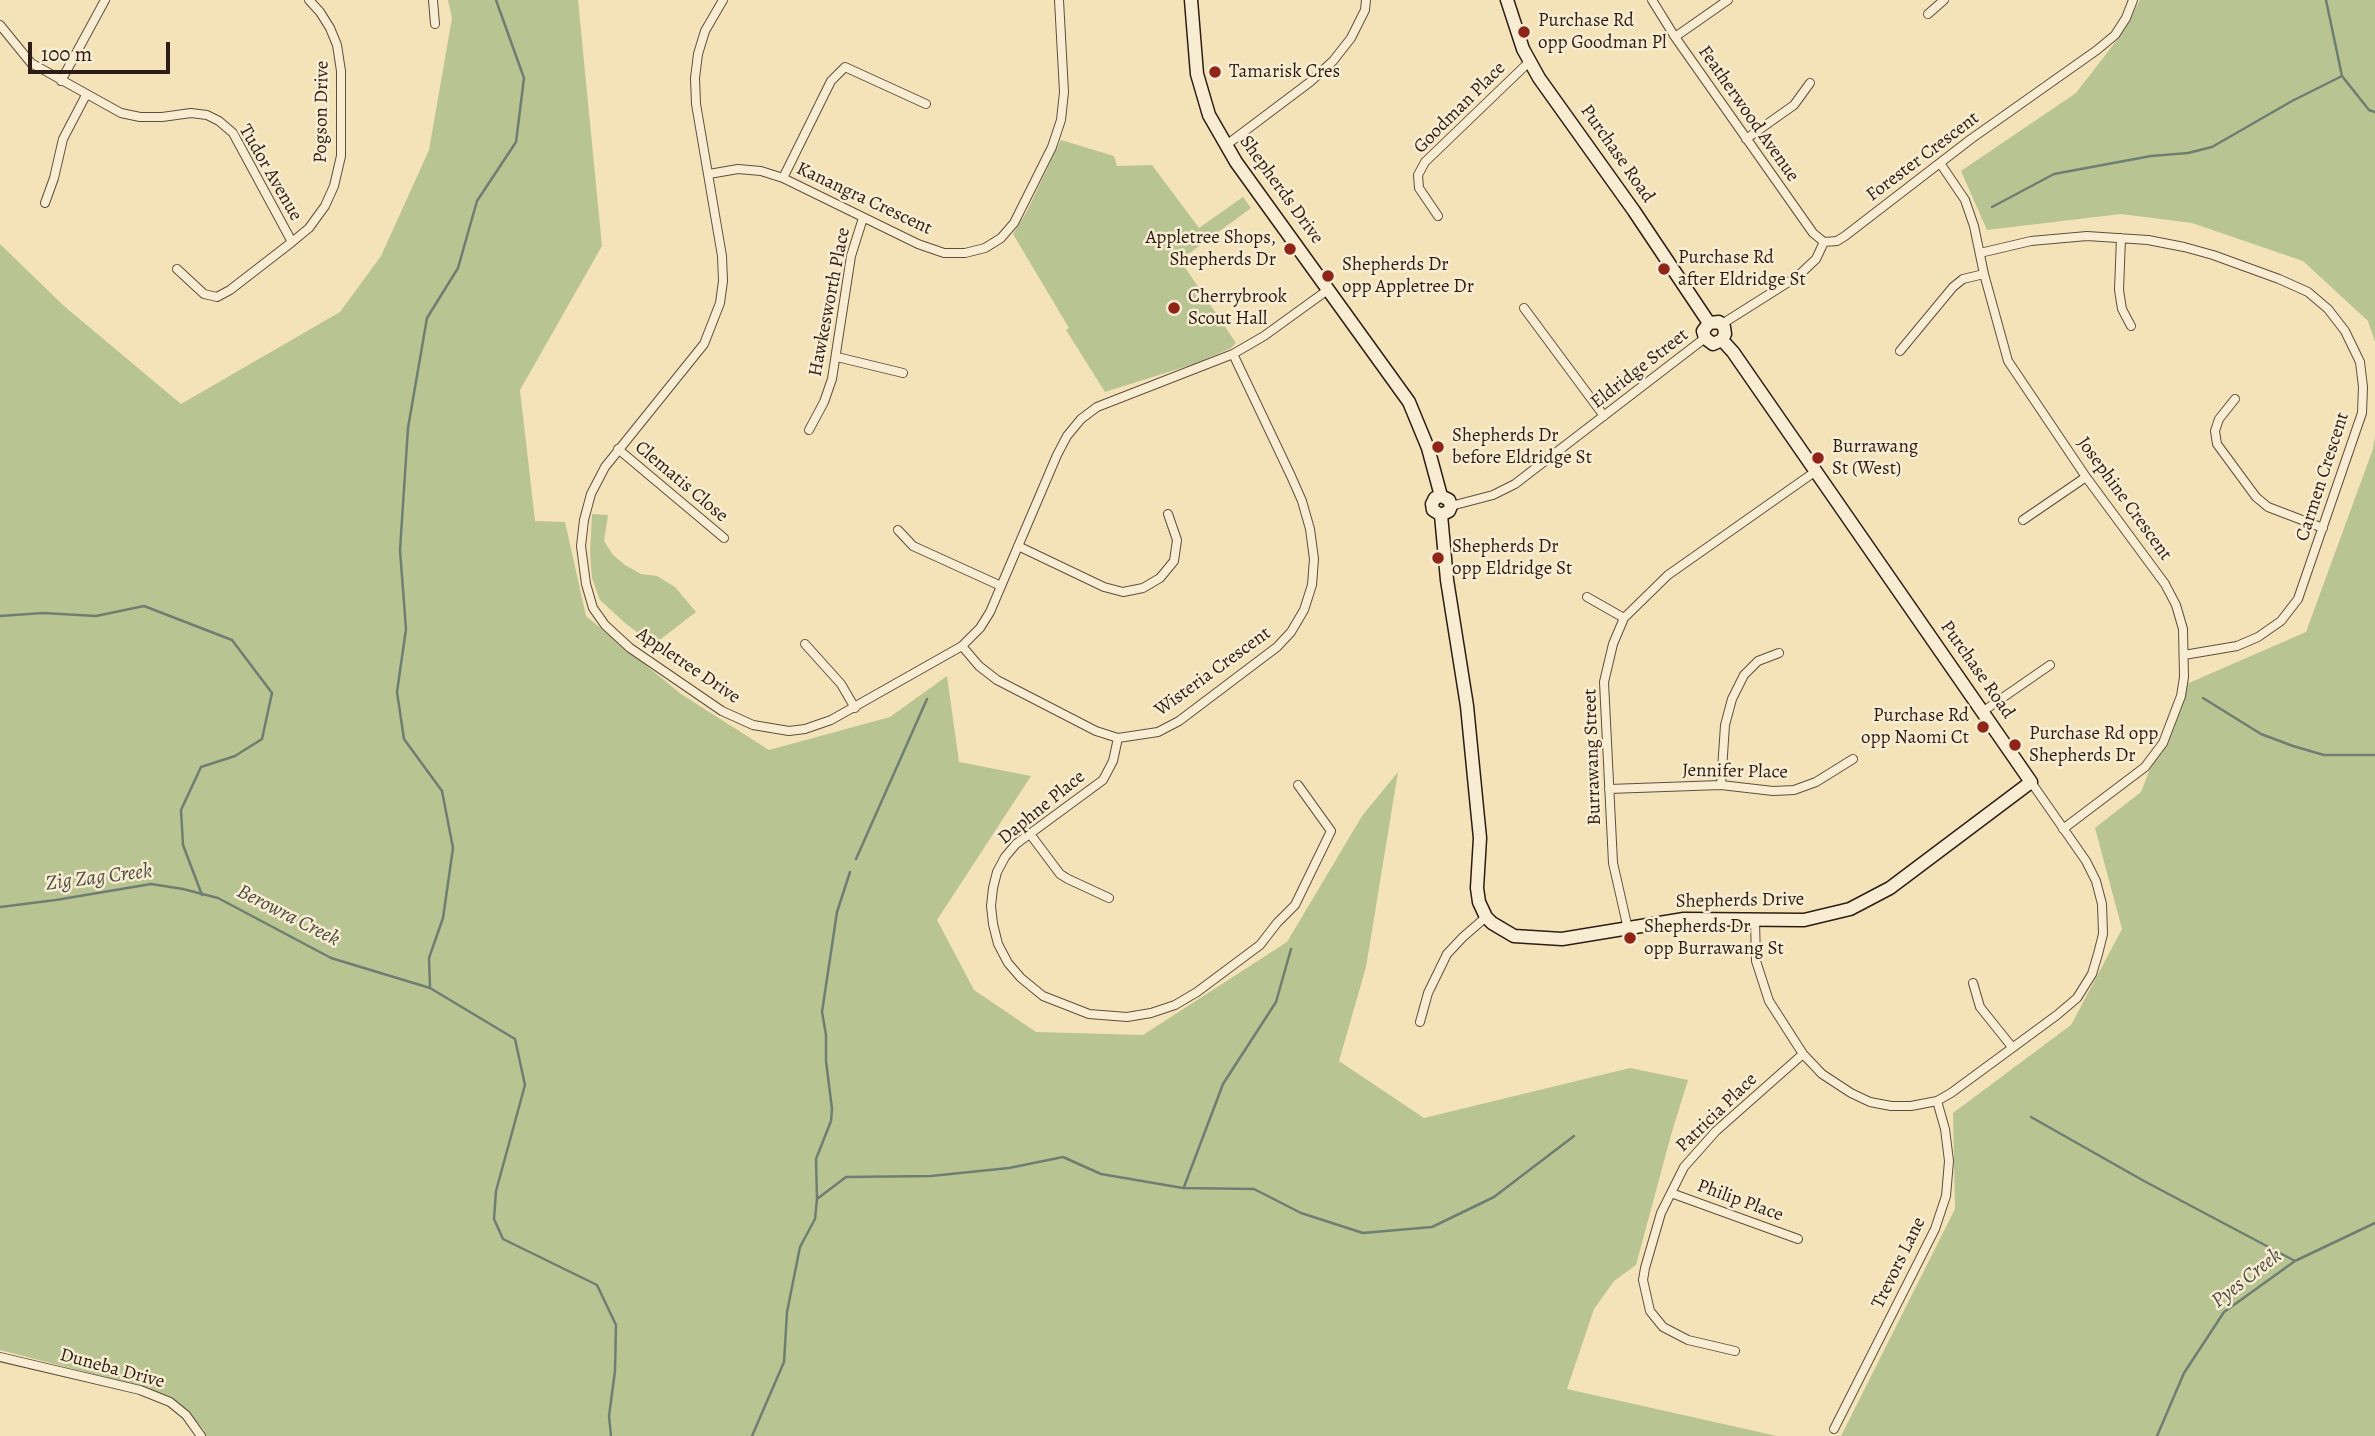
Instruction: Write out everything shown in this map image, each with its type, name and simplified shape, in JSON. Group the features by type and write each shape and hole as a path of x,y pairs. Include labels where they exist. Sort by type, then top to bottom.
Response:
{"main road":[{"name":"Shepherds Drive","path":"1191,0 1200,90 1209,115 1225,146 1409,402 1429,448 1441,496 1433,500 1432,507 1435,513 1446,510"},
{"name":"Purchase Road","path":"1507,0 1516,33 1529,62 1715,323"},
{"path":"1715,323 1725,330 1722,340 1713,344 1705,338 1703,331 1715,323"},
{"name":"Purchase Road","path":"1722,340 1733,352 2031,782"},
{"path":"1446,510 1447,580 1467,706 1480,838 1477,888 1479,902 1486,917"},
{"name":"Shepherds Drive","path":"1486,917 1507,934 1562,939 1684,919 1755,920 1815,918 1838,914 1859,905 1906,877 2031,782"}],"street":[{"path":"61,81 105,0"},
{"name":"Pogson Drive","path":"177,269 204,294 216,297 230,290 309,228 325,206 334,186 341,156 341,71 337,45 330,28 309,0"},
{"path":"433,0 435,24"},
{"name":"Appletree Drive","path":"723,0 705,31 695,78 696,104 722,256 723,281 714,323 704,344 686,369 605,467 591,494 581,546 586,584 593,608 605,625 630,648 711,703 753,725 789,731 806,729 831,720 962,646 990,612 1057,455 1067,436 1081,419 1097,407 1233,354 1264,336 1329,289"},
{"name":"Kanangra Crescent","path":"709,174 738,169 761,171 783,178 918,244 944,253 977,250 1002,238 1028,198 1052,147 1061,120 1064,92 1059,0"},
{"path":"1225,146 1334,61 1351,38 1365,10 1366,0"},
{"name":"Featherwood Avenue","path":"1652,0 1812,233 1824,242"},
{"path":"1675,37 1728,0"},
{"path":"1928,14 1944,0"},
{"name":"Forester Crescent","path":"1824,242 1836,241 1844,236 2115,35 2133,0"},
{"name":"Tudor Avenue","path":"0,26 30,62 121,113 140,117 191,113 207,115 219,121 233,133 292,242"},
{"name":"Goodman Place","path":"1438,216 1419,188 1418,174 1425,162 1529,62"},
{"path":"783,178 831,81 845,68 926,104"},
{"path":"1746,139 1794,106 1810,83"},
{"path":"45,203 63,139 86,95"},
{"name":"Josephine Crescent","path":"1940,163 1965,200 2008,361 2086,477 2165,584 2176,605 2183,629 2185,677 2181,696 2163,743 2145,767 2063,829"},
{"name":"Hawkesworth Place","path":"809,430 824,402 837,357 851,256 863,218"},
{"name":"Carmen Crescent","path":"1980,253 2031,241 2087,236 2148,240 2184,247 2213,255 2308,292 2328,309 2345,331 2360,362 2362,413 2298,599 2281,621 2258,637 2237,646 2185,655"},
{"path":"2120,238 2119,290 2122,309 2131,326"},
{"path":"1715,323 1798,276 1816,259 1824,242"},
{"path":"1900,351 1952,287 1963,279 1984,274"},
{"path":"1524,308 1604,416"},
{"name":"Eldridge Street","path":"1446,510 1493,495 1515,484 1705,338"},
{"name":"Wisteria Crescent","path":"962,646 979,666 997,680 1096,731 1118,738 1158,732 1179,721 1277,648 1292,632 1304,610 1311,585 1314,559 1310,529 1302,501 1233,354"},
{"path":"837,357 903,373"},
{"path":"2235,398 2219,419 2215,431 2217,444 2256,498 2268,507 2323,528"},
{"name":"Clematis Close","path":"618,449 724,538"},
{"name":"Burrawang Street","path":"1628,929 1613,863 1609,789 1604,682 1613,644 1624,618 1668,575 1816,471"},
{"path":"2022,520 2086,477"},
{"path":"1018,546 1104,587 1123,592 1143,588 1160,578 1174,561 1177,540 1168,514"},
{"path":"898,530 913,546 1001,586"},
{"path":"1587,597 1624,618"},
{"path":"804,644 841,684 855,708"},
{"path":"1721,785 1726,725 1732,699 1744,675 1758,661 1779,653"},
{"path":"1982,712 2050,665"},
{"name":"Daphne Place","path":"1118,738 1113,761 1103,780 1016,844 997,872 991,906 998,944 1008,963 1021,978 1043,996 1090,1014 1128,1017 1175,1005 1260,945 1295,905 1331,831 1298,785"},
{"name":"Jennifer Place","path":"1609,789 1721,785 1773,791 1794,790 1816,782 1853,759"},
{"name":"Purchase Road","path":"1755,920 1756,961 1769,1001 1803,1054 1822,1074 1870,1102 1911,1106 1937,1101 2077,998 2092,974 2098,954 2103,934 2102,904 2096,881 2086,861 2031,782"},
{"path":"1030,834 1060,874 1109,898"},
{"path":"1420,1022 1428,993 1447,954 1486,917"},
{"path":"1973,983 1980,1007 2012,1047"},
{"name":"Patricia Place","path":"1735,1351 1678,1336 1664,1327 1650,1311 1643,1280 1645,1268 1661,1213 1684,1167 1716,1130 1803,1054"},
{"name":"Trevors Lane","path":"1834,1429 1935,1229 1946,1196 1949,1161 1945,1129 1937,1101"},
{"name":"Philip Place","path":"1671,1193 1798,1239"},
{"name":"Duneba Drive","path":"0,1357 140,1390 170,1402 186,1415 201,1436"}],"green space":[{"path":"448,0 578,0 602,246 520,390 535,521 565,522 586,616 681,694 769,750 890,717 947,676 959,762 1031,776 937,920 974,990 1036,1032 1143,1035 1287,942 1362,816 1398,772 1366,967 1339,1061 1424,1118 1630,1068 1688,1080 1636,1265 1614,1281 1594,1309 1567,1389 1777,1436 206,1436 189,1413 170,1399 140,1386 0,1350 0,244 64,306 181,404 340,312 381,256 429,150 452,18"},
{"path":"2140,0 2375,0 2375,342 2368,321 2303,261 2192,223 2121,214 1987,230 1961,171 2076,93 2117,40"},
{"path":"1061,140 1114,156 1117,166 1152,165 1199,228 1243,197 1251,208 1180,260 1236,343 1231,348 1197,363 1105,392 1066,330 1069,328 1013,234"},
{"path":"2375,436 2375,1436 1841,1436 1955,1209 1953,1113 2071,1025 2122,929 2095,828 2141,792 2182,686 2306,632 2373,449"},
{"path":"592,514 608,515 604,541 613,555 641,574 657,576 675,587 696,612 657,642 649,641 600,600 592,578"}],"waterway":[{"path":"430,988 429,958 443,918 453,848 442,791 404,739 397,692 406,629 400,550 408,428 427,318 458,268 477,201 516,142 524,78 496,0"},
{"name":"Pyes Creek","path":"2326,0 2342,76 2369,110 2375,112"},
{"path":"1992,207 2054,174 2212,147 2342,76"},
{"name":"Berowra Creek","path":"0,616 43,613 96,616 144,606 232,640 272,693 262,739 235,756 201,767 181,810 183,845 202,895"},
{"path":"2203,698 2261,734 2293,746 2324,755 2375,755"},
{"path":"856,859 927,699"},
{"path":"752,1436 784,1362 787,1312 800,1247 815,1219 816,1159 831,1121 832,1109 822,1012 837,912 850,872"},
{"name":"Berowra Creek","path":"0,907 151,884 183,889 218,898 331,958 430,988 515,1039 525,1085 496,1191 494,1219 503,1239 597,1285 616,1325 615,1371 609,1416 611,1436"},
{"path":"1184,1187 1223,1084 1276,1002 1291,949"},
{"path":"2031,1117 2295,1261"},
{"path":"817,1199 846,1177 931,1176 1009,1168 1063,1157 1101,1174 1183,1188 1254,1189 1301,1213 1363,1233 1432,1227 1494,1197 1574,1136"},
{"name":"Pyes Creek","path":"2157,1436 2184,1373 2224,1312 2295,1261 2375,1223"}],"place":[{"name":"Purchase Rd opp Goodman Pl","path":"1524,32"},
{"name":"Tamarisk Cres","path":"1215,72"},
{"name":"Appletree Shops, Shepherds Dr","path":"1290,249"},
{"name":"Purchase Rd after Eldridge St","path":"1664,269"},
{"name":"Shepherds Dr opp Appletree Dr","path":"1328,276"},
{"name":"Cherrybrook Scout Hall","path":"1174,308"},
{"name":"Shepherds Dr before Eldridge St","path":"1438,447"},
{"name":"Burrawang St (West)","path":"1818,458"},
{"name":"Shepherds Dr opp Eldridge St","path":"1438,558"},
{"name":"Purchase Rd opp Naomi Ct","path":"1983,727"},
{"name":"Purchase Rd opp Shepherds Dr","path":"2015,745"},
{"name":"Shepherds Dr opp Burrawang St","path":"1630,938"}],"water label":[{"name":"Zig Zag Creek","path":"99,878"}]}
